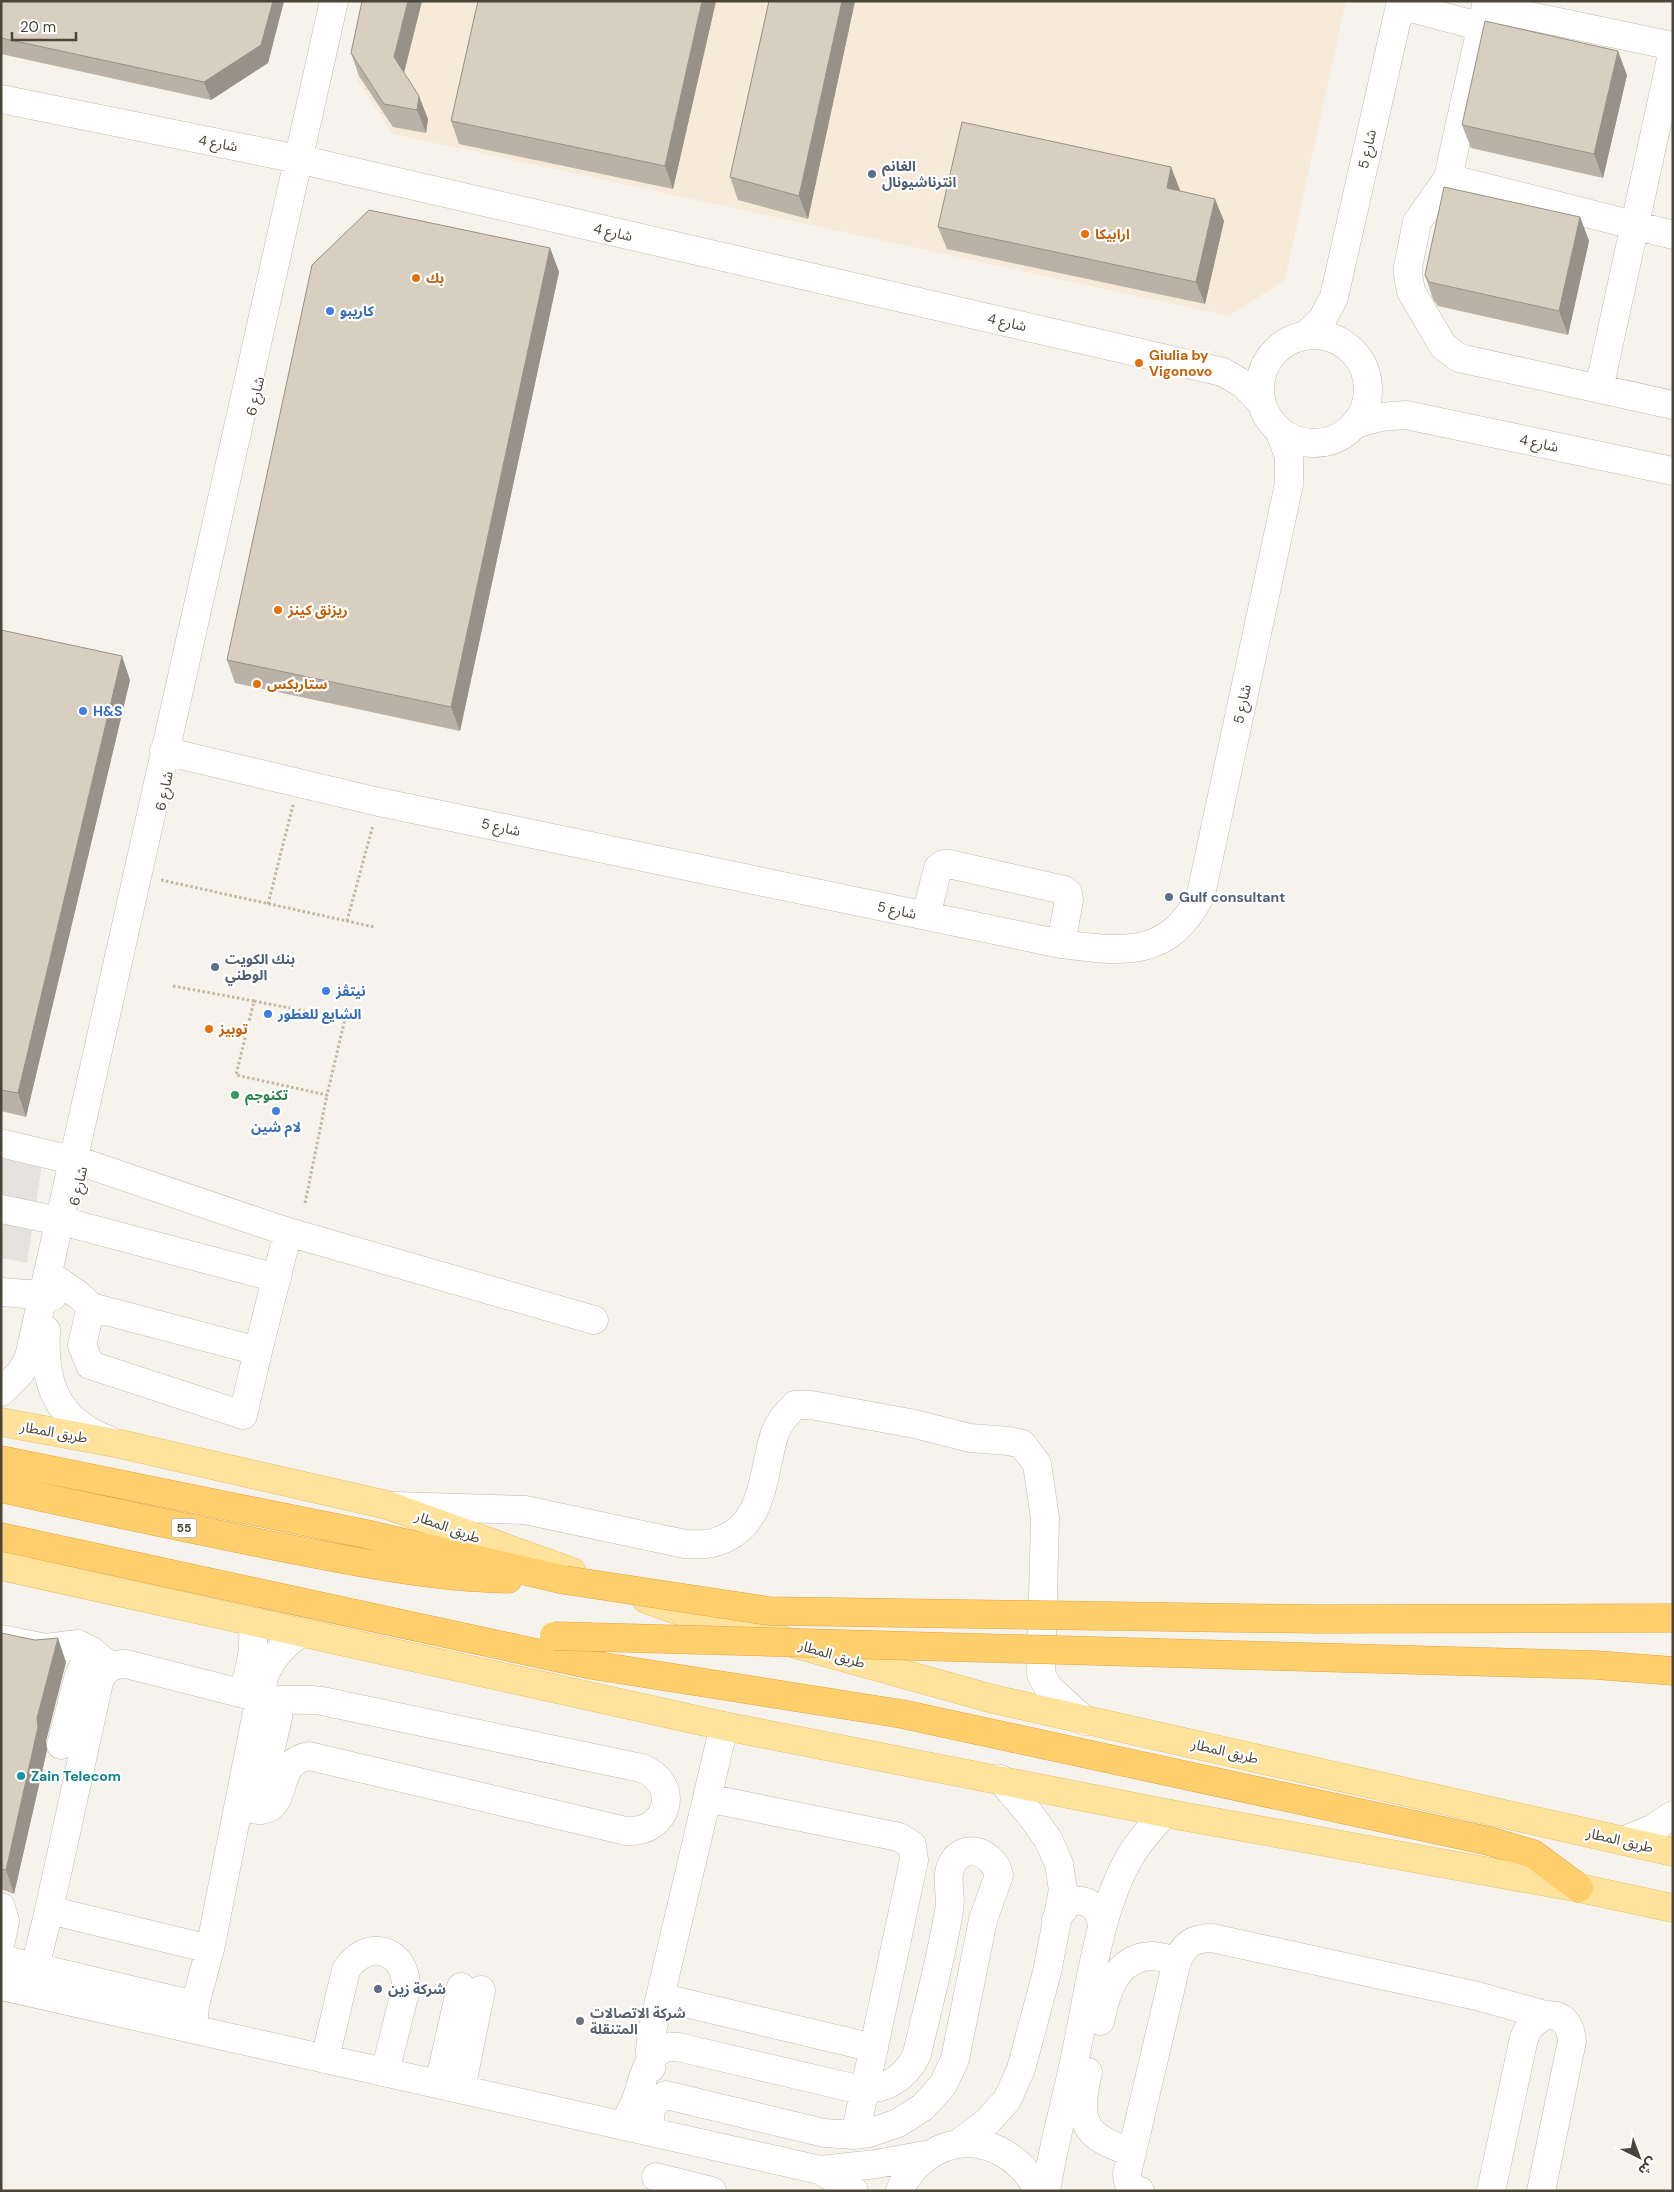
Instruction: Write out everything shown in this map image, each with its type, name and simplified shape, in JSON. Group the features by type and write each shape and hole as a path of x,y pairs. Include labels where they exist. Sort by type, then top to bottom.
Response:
{"highway":[{"path":"1,1460 366,1534 565,1580 769,1611 1314,1620 1673,1618"},
{"name":"55","path":"1,1488 130,1517 367,1565 462,1578 565,1580"},
{"path":"1,1537 592,1665 902,1714 1489,1841 1533,1854 1579,1888"},
{"path":"360,1615 554,1636 1586,1665 1673,1671"}],"main road":[{"name":"طريق المطار","path":"1,1422 120,1444 387,1505 691,1615 993,1700 1673,1852"},
{"path":"1,1566 724,1726 1165,1813 1579,1888 1673,1908"}],"street":[{"name":"شارع 6","path":"78,1161 168,752 304,160 311,105 334,1"},
{"path":"1401,3 1485,12 1673,48 1599,389"},
{"name":"شارع 5","path":"1306,335 1322,320 1334,298 1401,3"},
{"path":"1485,12 1448,178 1417,222 1408,275 1411,291 1443,346 1453,355 1466,360 1673,405"},
{"name":"شارع 4","path":"1,99 304,160 1223,372 1243,384 1260,401"},
{"path":"1448,178 1673,235"},
{"name":"شارع 5","path":"1334,298 1338,325 1349,347"},
{"path":"1306,335 1329,337 1349,347 1362,364 1368,384 1366,406 1355,424 1341,437 1323,443 1300,442 1280,432 1267,418 1260,401 1261,377 1270,356 1286,342 1306,335"},
{"name":"شارع 4","path":"1223,372 1248,367 1270,356"},
{"name":"شارع 4","path":"1368,384 1386,401 1406,415"},
{"name":"شارع 4","path":"1355,424 1380,417 1406,415 1673,472"},
{"name":"شارع 5","path":"168,752 380,802 1061,944 1119,950 1150,945 1166,936 1184,922 1201,894 1289,484 1288,457 1280,432"},
{"name":"شارع 5","path":"1289,484 1303,461 1323,443"},
{"name":"شارع 6","path":"120,1444 90,1431 71,1416 56,1398 45,1362 46,1330 51,1290 64,1222 146,876 168,752"},
{"path":"926,916 938,868 944,864 949,864 1064,890 1068,893 1069,900 1061,944"},
{"path":"1,1143 78,1161 288,1232 594,1320"},
{"path":"1,1209 64,1222 277,1278"},
{"path":"91,1307 82,1345 90,1365 243,1415 288,1232"},
{"name":"شارع 6","path":"1,1392 21,1372 29,1357 51,1290"},
{"path":"1,1292 51,1290 80,1296 91,1307 258,1350"},
{"path":"387,1505 525,1510 685,1544 711,1544 737,1532 755,1511 775,1433 782,1418 795,1405 811,1405 915,1424 970,1438 1022,1444 1037,1464 1045,1518 1042,1674 1048,1687 1086,1721"},
{"path":"252,1622 254,1632 253,1652 259,1698"},
{"path":"194,2017 249,1799 259,1698 267,1667 279,1651 302,1633"},
{"path":"1,1638 46,1648 78,1644 104,1661 106,1671 99,1682 32,1980"},
{"path":"61,1746 79,1675 90,1661 104,1661 126,1664 259,1698 322,1700 641,1768 649,1772 662,1784 665,1793 664,1811 659,1819 644,1830 626,1831 309,1756 296,1759 287,1768 278,1797 272,1806 261,1810 249,1799"},
{"path":"623,2126 637,2099 650,2059 652,2031 724,1726"},
{"path":"1,1959 32,1980 194,2017 325,2059 820,2170 876,2164 931,2154 958,2144 987,2122 1007,2100 1021,2069 1047,1972 1063,1890 1055,1851 1029,1813 1000,1779"},
{"path":"707,1798 899,1837 912,1845 914,1860 855,2135"},
{"path":"1132,2152 1109,2145 1098,2138 1090,2130 1085,2120 1082,2100 1087,2041 1102,1928 1115,1886 1132,1854 1165,1813"},
{"path":"1623,1840 1652,1829 1673,1815"},
{"path":"650,2059 659,2050 672,2046 864,2089 874,2089 892,2082 907,2070 917,2054 949,1912 950,1868 961,1855 969,1852 986,1854 993,1859 1000,1875 982,1920 955,2058 950,2072 934,2097 910,2116 884,2129 855,2135 824,2133 673,2096 660,2098 655,2102 650,2115 658,2133 655,2184 699,2188 695,2142"},
{"path":"1056,1919 1069,1902 1084,1901 1097,1910 1101,1917 1102,1928"},
{"path":"1,1907 5,1921 1,1941"},
{"path":"49,1910 210,1949"},
{"path":"1140,2191 1130,2186 1127,2180 1178,1960 1183,1949 1192,1941 1212,1938 1477,1996 1545,2015 1556,2016 1565,2021 1571,2031 1572,2041 1541,2191"},
{"path":"325,2059 346,1970 360,1955 369,1951 380,1951 398,1960 404,1968 406,1978 406,1988 385,2072"},
{"path":"1046,2191 1053,2146 1087,2041 1109,1986 1122,1968 1131,1962 1152,1956 1178,1960"},
{"path":"1,1986 32,1980"},
{"path":"450,2087 471,1988"},
{"path":"660,1997 874,2048"},
{"path":"1491,2191 1524,2038 1532,2023 1545,2015"},
{"path":"650,2059 660,2098"},
{"path":"958,2144 997,2149 1014,2158 1028,2173 1038,2191"},
{"path":"900,2191 914,2168 931,2154"},
{"path":"820,2170 854,2191"}],"path":[{"path":"268,904 298,782"},
{"path":"347,921 380,802"},
{"path":"146,876 374,927"},
{"path":"173,986 345,1019 305,1203"},
{"path":"254,1001 236,1075 327,1095"}],"shaded area":[{"path":"373,1 1346,1 1285,280 1229,316 393,134 356,78"},
{"path":"1,1134 45,1145 27,1263 1,1258"}],"building":[{"path":"1,1 273,1 261,45 204,82 1,38"},
{"path":"362,1 408,1 394,57 419,96 417,110 384,104 351,53"},
{"path":"478,1 702,1 665,166 451,121"},
{"path":"769,1 842,1 799,196 730,177"},
{"path":"1485,21 1618,51 1594,154 1462,125"},
{"path":"962,122 1171,167 1167,188 1215,199 1196,282 938,227"},
{"path":"1444,187 1580,217 1559,311 1429,282 1425,275"},
{"path":"369,210 550,248 451,707 227,660 312,265"},
{"path":"1,630 122,656 18,1093 1,1090"},
{"name":"Zain Telecom","path":"1,1633 35,1640 58,1638 37,1718 38,1727 6,1870 1,1869"}],"place":[{"name":"الغانم انترناشيونال","path":"872,174"},
{"name":"ارابيكا","path":"1085,234"},
{"name":"بك","path":"416,278"},
{"name":"كاريبو","path":"330,311"},
{"name":"Giulia by Vigonovo","path":"1139,363"},
{"name":"ريزنق كينز","path":"278,610"},
{"name":"ستاربكس","path":"257,684"},
{"name":"H&S","path":"83,711"},
{"name":"Gulf consultant","path":"1169,897"},
{"name":"بنك الكويت الوطني","path":"215,967"},
{"name":"نيتڤز","path":"326,991"},
{"name":"الشايع للعطور","path":"268,1014"},
{"name":"توبيز","path":"209,1029"},
{"name":"تكنوجم","path":"235,1095"},
{"name":"لام شين","path":"276,1111"},
{"name":"Zain Telecom","path":"21,1776"},
{"name":"شركة زين","path":"378,1989"},
{"name":"شركة الاتصالات المتنقلة","path":"580,2021"}]}
